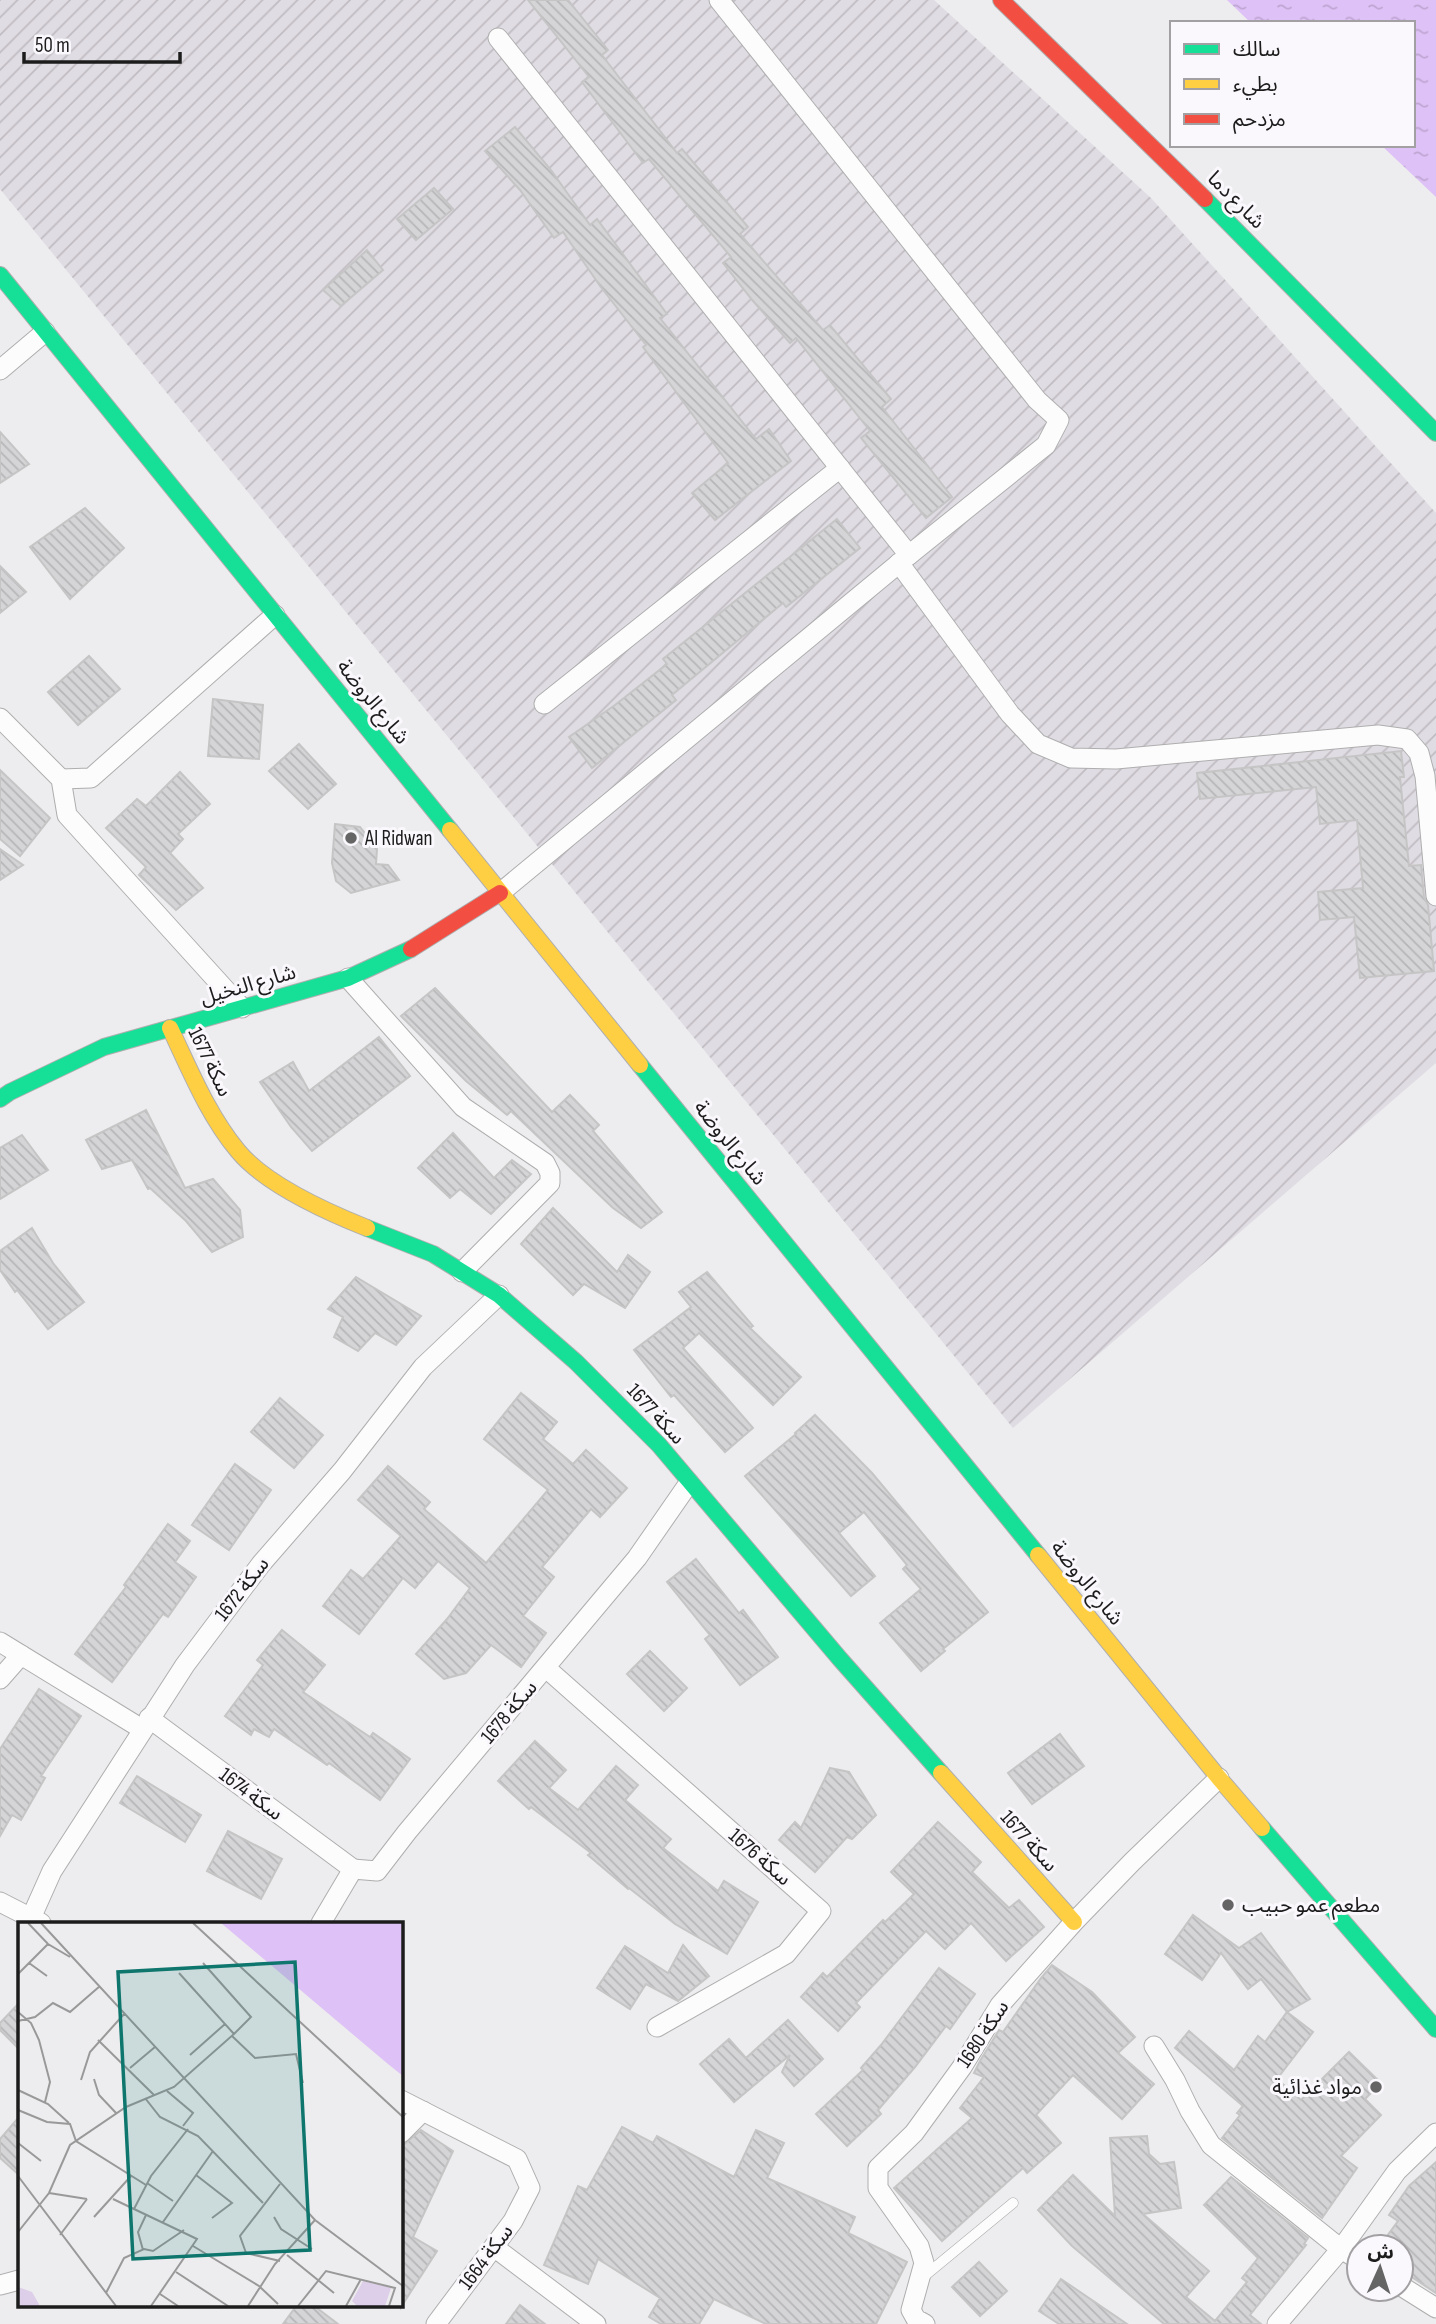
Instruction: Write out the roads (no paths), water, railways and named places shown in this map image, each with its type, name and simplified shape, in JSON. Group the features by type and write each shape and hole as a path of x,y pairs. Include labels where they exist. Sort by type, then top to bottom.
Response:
{"main road":[{"name":"شارع دما","path":"1001,0 1172,165 1436,433"},
{"name":"شارع الروضة","path":"0,275 1219,1778 1436,2029"},
{"name":"شارع النخيل","path":"0,1099 104,1047 348,978 407,952 499,893"},
{"name":"سكة 1677","path":"170,1028 209,1110 239,1153 280,1187 345,1219 433,1254 499,1295 576,1362 659,1446 840,1659 1074,1922"}],"street":[{"path":"499,893 1046,445 1059,420 1037,400 719,0"},
{"path":"498,38 840,468 1010,714 1038,744 1071,758 1116,759 1378,735 1406,739 1419,753 1425,776 1436,896"},
{"path":"0,370 45,332"},
{"path":"544,704 840,468"},
{"path":"61,779 91,778 275,615"},
{"path":"0,718 61,779 66,815 242,1008"},
{"path":"348,978 463,1107 545,1163 550,1173 550,1183 462,1272"},
{"name":"سكة 1672","path":"36,1920 52,1871 185,1665 261,1564 342,1471 423,1367 499,1295"},
{"name":"سكة 1678","path":"353,1870 377,1871 637,1558 689,1483"},
{"name":"سكة 1674","path":"0,1642 146,1723 353,1870"},
{"path":"0,1679 21,1655"},
{"name":"سكة 1676","path":"546,1668 821,1911 786,1954 657,2027"},
{"name":"سكة 1680","path":"925,2324 916,2319 911,2311 924,2263 919,2246 878,2188 878,2168 915,2133 962,2067 1000,2005 1074,1922 1219,1778"},
{"path":"322,1922 353,1870"},
{"path":"0,1902 36,1920"},
{"path":"1154,2046 1211,2145 1345,2251"},
{"path":"402,2100 423,2111 402,2132"},
{"name":"سكة 1664","path":"423,2111 517,2158 530,2188 513,2221 436,2324"},
{"path":"1277,2324 1341,2249 1397,2171 1436,2133"},
{"path":"494,2247 596,2324"},
{"path":"0,2285 18,2280"},
{"path":"1415,2295 1436,2308"}],"lane":[{"path":"919,2281 1013,2203"}],"water":[{"path":"1227,0 1436,0 1436,197 1383,147 1415,147 1415,21 1249,21"}],"place":[{"name":"Al Ridwan","path":"351,838"},
{"name":"مطعم عمو حبيب","path":"1228,1905"},
{"name":"مواد غذائية","path":"1376,2087"}]}
